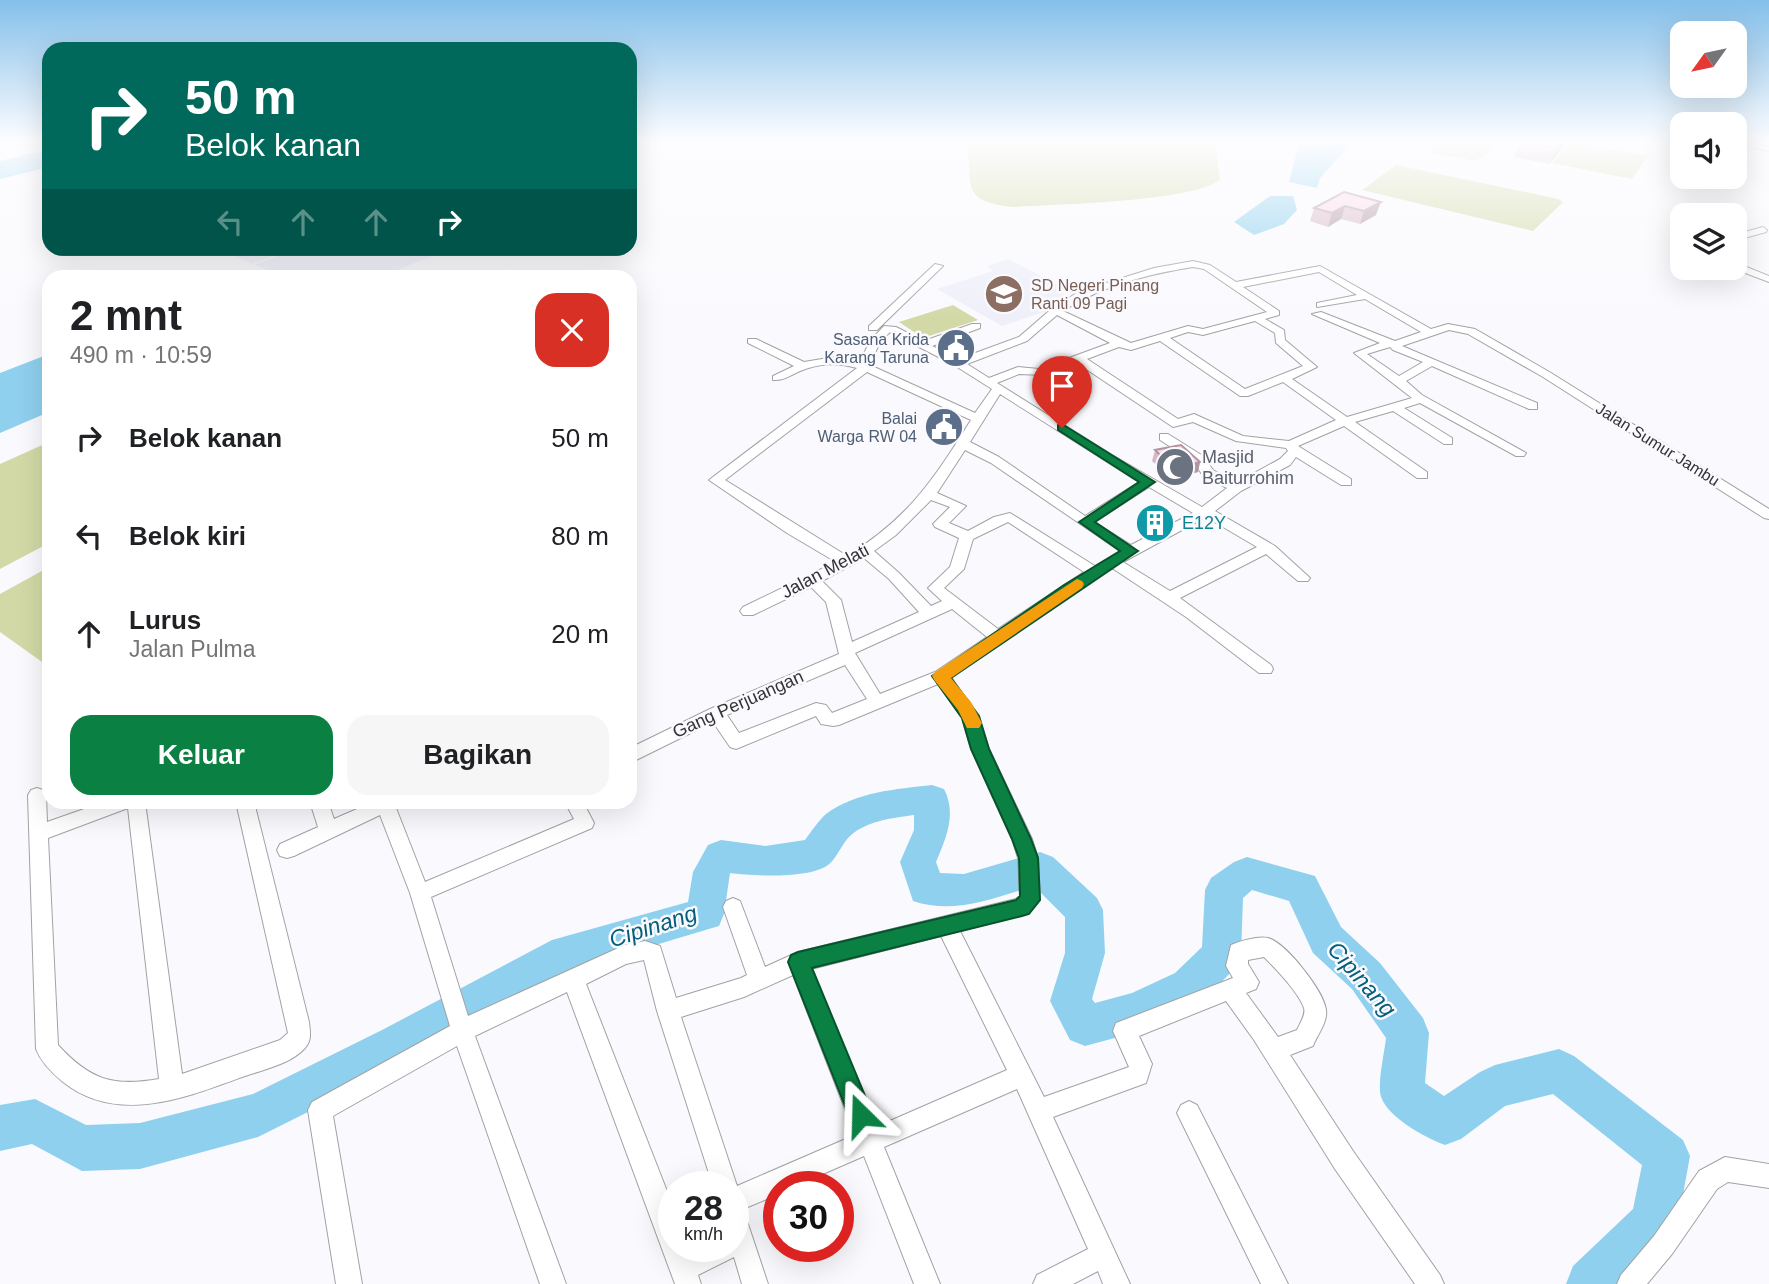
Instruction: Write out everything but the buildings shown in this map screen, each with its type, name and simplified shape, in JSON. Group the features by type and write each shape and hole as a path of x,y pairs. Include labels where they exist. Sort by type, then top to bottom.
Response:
{"street":[{"path":"1747,235 1763,230"},
{"path":"1750,234 1769,240"},
{"path":"958,363 1023,339 1056,312 1082,294 1157,270 1194,264 1207,267 1275,313 1203,332 1188,329 1131,347 1056,312"},
{"path":"873,328 938,266"},
{"path":"1233,286 1310,269 1326,272 1430,333"},
{"path":"1747,270 1769,279"},
{"path":"1365,296 1319,309 1533,406"},
{"path":"1161,337 1244,394 1311,367 1280,341 1280,332 1258,318"},
{"path":"924,345 976,326"},
{"name":"Jalan Sumur Jambu","path":"1398,381 1359,353 1448,327 1466,329 1547,374 1769,515"},
{"path":"867,367 865,364 875,341 888,328 924,345 958,363 991,387 1050,419 1149,482 1266,548 1294,567 1303,578"},
{"path":"752,341 802,365"},
{"path":"991,387 1016,370 1040,373 1119,343"},
{"path":"1077,358 1177,424 1194,418 1219,434 1237,440 1292,448 1346,481"},
{"path":"777,378 802,365 834,359 867,367 976,418"},
{"path":"1432,362 1398,381 1418,397 1520,453"},
{"path":"847,562 716,480 867,367"},
{"path":"1284,378 1422,475"},
{"name":"Jalan Melati","path":"748,611 866,552 929,494 962,443 991,387"},
{"path":"716,713 732,740 737,743 816,709 820,709 827,719 833,720 941,676 1130,551 1204,512 1236,488 1285,461 1292,448 1343,422 1416,400 1418,397"},
{"path":"1395,407 1448,441"},
{"path":"1164,437 1199,459 1208,473 1236,488"},
{"path":"962,443 995,460 1130,551"},
{"path":"1086,522 1149,482"},
{"path":"929,494 959,506 940,524 967,536 984,531 1002,518 1010,517 1095,573"},
{"path":"967,536 959,566 934,587 997,637"},
{"path":"1170,597 1266,548"},
{"path":"866,552 902,583 930,614"},
{"path":"1114,563 1170,597 1233,641 1265,669"},
{"path":"811,580 833,600 847,654 877,702"},
{"name":"Gang Perjuangan","path":"637,752 952,603"},
{"path":"668,1012 760,981 798,962 1022,907 1030,900 1028,858 1022,839 980,749 970,716 941,676"},
{"path":"37,795 47,1049 63,1069 103,1091 124,1095 172,1089 287,1049 299,1038 298,1022 247,809"},
{"path":"38,834 105,809"},
{"path":"137,809 172,1089"},
{"path":"321,809 329,832"},
{"path":"288,850 376,809"},
{"path":"390,809 420,893 450,996 554,1284"},
{"path":"420,893 585,823 578,809"},
{"path":"733,907 760,981"},
{"path":"947,926 1039,1110 1117,1284"},
{"path":"1039,1110 1138,1074 1141,1064 1124,1031 1220,992 1232,991 1248,982 1237,966 1238,952 1266,947 1283,960 1315,1007 1314,1021 1305,1038 1273,1050"},
{"path":"349,1284 320,1110 463,1028 629,952 648,950 653,953 668,1012 720,1171"},
{"path":"798,962 927,1284"},
{"path":"573,979 658,1203"},
{"path":"1232,991 1344,1160 1431,1284"},
{"path":"749,1194 1022,1075"},
{"path":"1189,1113 1275,1284"},
{"path":"1630,1284 1662,1245 1708,1180 1725,1169 1769,1176"},
{"path":"1046,1284 1104,1254"},
{"path":"744,1262 755,1284"}],"shaded area":[{"path":"236,256 273,256 252,264"},
{"path":"277,256 432,256 398,270 268,270 254,265"},
{"name":"SD Negeri Pinang Ranti 09 Pagi","path":"1008,259 1065,288 1057,291 1069,297 1060,303 1062,306 1002,326 937,289 993,271 987,266"}],"green space":[{"path":"983,200 1122,200 1013,207"},
{"path":"1403,200 1563,202 1533,231"},
{"path":"953,305 978,320 923,338 899,322"},
{"path":"42,445 42,547 0,569 0,464"},
{"path":"42,571 42,662 0,632 0,594"}],"water":[{"path":"1265,200 1294,200 1297,210 1284,224 1254,235 1234,222"},
{"path":"42,357 42,415 0,433 0,373"}],"waterway":[{"name":"Cipinang","path":"0,1128 35,1121 82,1148 140,1146 258,1115 399,1044 566,953 705,914 711,872 721,856 765,862 815,854 838,825 879,805 932,799 932,830 918,862 926,889 964,890 1040,868 1084,910 1085,953 1071,1001 1085,1026 1137,1012 1189,987 1221,955 1224,890 1247,873 1302,888 1327,940 1366,976 1408,1033 1402,1094 1445,1123 1495,1087 1559,1071 1667,1156 1654,1222 1591,1284"}],"slow traffic":[{"path":"973,723 965,706 941,676 1077,584"}],"place":[{"name":"SD Negeri Pinang Ranti 09 Pagi","path":"1004,294"},
{"name":"Sasana Krida Karang Taruna","path":"956,348"},
{"name":"Balai Warga RW 04","path":"944,427"},
{"name":"Masjid Baiturrohim","path":"1175,467"},
{"name":"E12Y","path":"1155,523"}],"route":[{"path":"861,1115 798,962 1022,907 1030,900 1028,858 1022,839 980,749 970,716 941,676 1069,588 1130,551 1086,522 1149,482 1062,428"}]}
